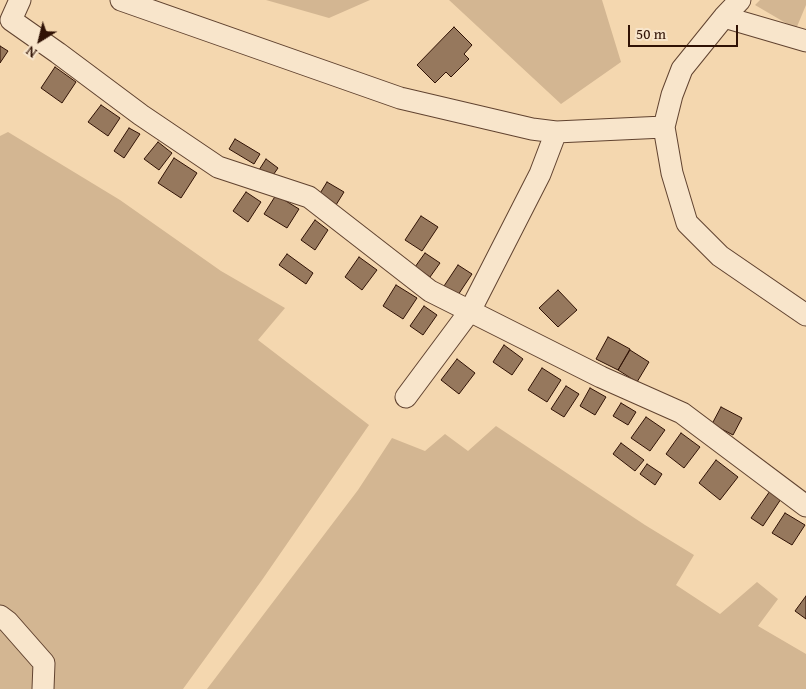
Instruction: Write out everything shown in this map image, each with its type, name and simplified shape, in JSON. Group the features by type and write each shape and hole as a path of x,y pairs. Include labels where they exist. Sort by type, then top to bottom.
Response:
{"street":[{"path":"20,0 11,20 141,115 218,167 308,197 430,291 601,377 682,413 806,506"},
{"path":"121,0 400,98 532,129 556,132 664,126"},
{"path":"740,0 724,8 682,70 672,95 664,126 672,173 687,223 720,256 806,315"},
{"path":"724,8 806,41"},
{"path":"406,397 470,311 540,174 556,132"},
{"path":"0,616 8,622 44,663 43,689"}],"shaded area":[{"path":"266,0 370,0 329,18"},
{"path":"449,0 602,0 621,62 561,104"},
{"path":"760,0 806,0 806,5 796,29 755,5"},
{"path":"8,132 120,200 221,271 285,308 258,340 369,425 262,580 183,689 46,689 41,667 0,624 0,136"},
{"path":"496,426 645,525 694,555 676,585 720,614 757,582 778,599 758,626 806,654 806,689 207,689 358,490 392,438 425,451 445,434 468,451"},
{"path":"0,630 19,643 40,679 39,689 0,689"}],"building":[{"path":"454,27 472,45 464,54 469,59 451,77 446,72 435,83 417,65"},
{"path":"0,46 8,51 0,63"},
{"path":"55,67 76,82 62,103 41,88"},
{"path":"101,105 120,118 108,136 88,122"},
{"path":"129,128 140,134 124,158 114,151"},
{"path":"235,139 260,154 254,164 229,149"},
{"path":"158,142 172,153 159,170 144,159"},
{"path":"174,158 197,173 181,198 158,183"},
{"path":"266,159 278,168 271,178 259,170"},
{"path":"327,182 344,192 336,205 319,195"},
{"path":"246,192 261,202 248,222 233,211"},
{"path":"276,195 299,209 287,228 264,214"},
{"path":"421,216 438,227 422,251 405,240"},
{"path":"315,220 328,230 315,250 301,240"},
{"path":"425,253 440,263 430,277 415,267"},
{"path":"287,254 313,273 306,284 279,265"},
{"path":"359,257 377,270 362,290 345,277"},
{"path":"458,265 472,274 458,295 444,286"},
{"path":"396,285 417,298 403,319 383,306"},
{"path":"558,290 577,310 558,327 539,308"},
{"path":"424,306 437,315 423,335 410,326"},
{"path":"608,337 630,349 618,370 596,359"},
{"path":"504,345 523,359 512,375 493,362"},
{"path":"630,350 649,362 637,382 618,370"},
{"path":"457,359 475,373 459,394 441,380"},
{"path":"542,368 561,380 547,402 528,390"},
{"path":"566,386 579,394 564,417 551,409"},
{"path":"590,388 606,397 595,415 580,406"},
{"path":"621,403 636,412 628,425 613,416"},
{"path":"721,407 742,418 733,435 712,424"},
{"path":"646,417 665,430 650,451 631,438"},
{"path":"681,433 700,447 684,468 666,454"},
{"path":"621,443 644,460 635,471 613,454"},
{"path":"716,460 738,477 720,500 699,483"},
{"path":"647,464 662,474 655,485 640,474"},
{"path":"770,491 781,499 763,526 751,518"},
{"path":"785,513 805,525 792,545 772,533"},
{"path":"806,596 806,619 795,611"}]}
